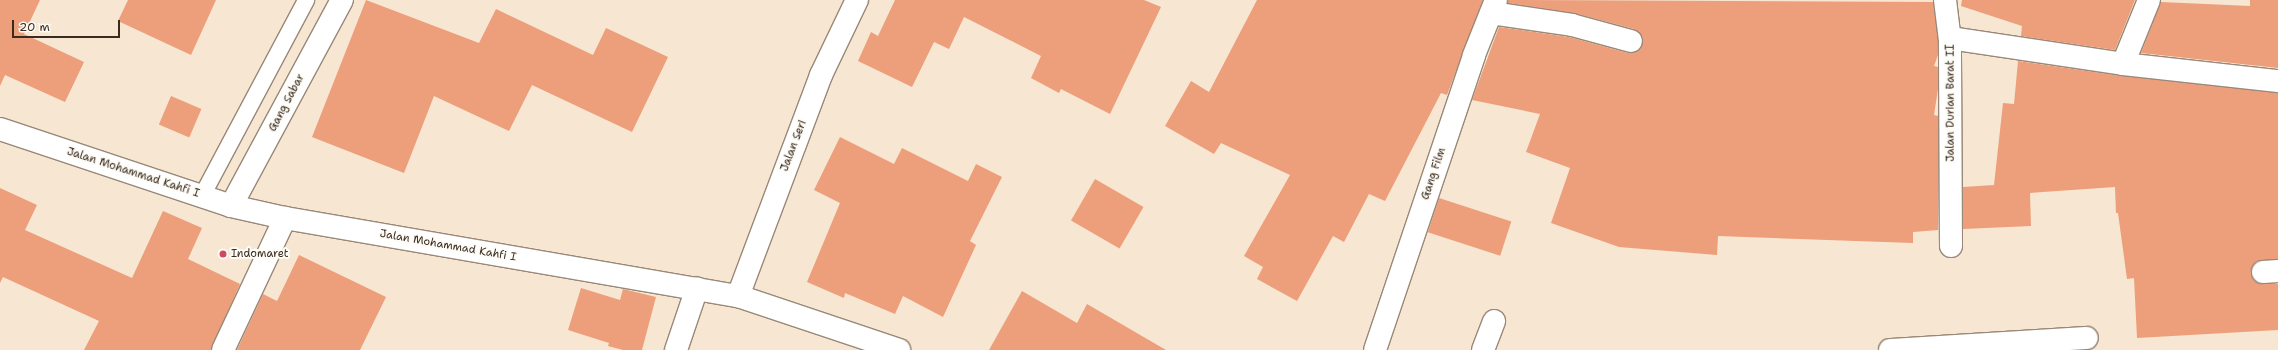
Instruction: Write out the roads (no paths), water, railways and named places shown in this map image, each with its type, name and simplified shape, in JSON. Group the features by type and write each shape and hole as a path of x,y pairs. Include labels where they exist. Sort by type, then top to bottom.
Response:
{"street":[{"name":"Gang Sabar","path":"231,206 342,0"},
{"name":"Jalan Seri","path":"738,296 821,75 858,0"},
{"path":"1945,0 1950,38"},
{"path":"2123,64 2149,0"},
{"path":"1493,6 1631,41"},
{"name":"Gang Film","path":"1375,350 1474,55 1493,6"},
{"name":"Jalan Durian Barat II","path":"1951,246 1950,38 2123,64 2278,82"},
{"name":"Jalan Mohammad Kahfi I","path":"0,129 231,206 285,218 738,296 899,350"},
{"path":"223,350 285,218"},
{"path":"676,350 697,288"},
{"path":"1483,350 1494,321"},
{"path":"1890,350 2087,338"}],"lane":[{"path":"202,196 306,0"}],"place":[{"name":"Indomaret","path":"223,254"}]}
